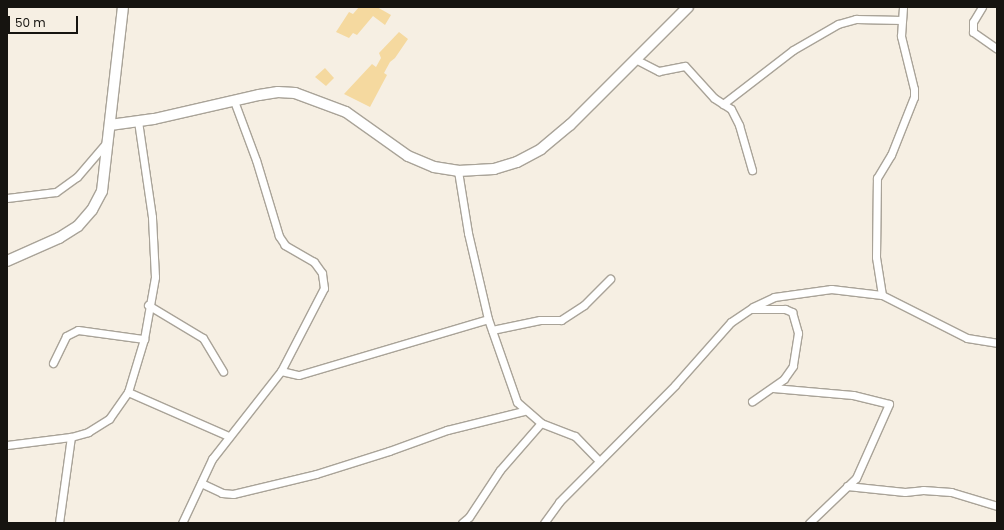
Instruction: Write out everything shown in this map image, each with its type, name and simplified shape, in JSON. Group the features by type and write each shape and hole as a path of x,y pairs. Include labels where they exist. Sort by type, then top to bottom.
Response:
{"main road":[{"path":"7,261 59,238 78,226 92,210 102,191 123,7"},
{"path":"110,125 138,121 278,92 295,93 346,112 408,156 434,166 458,171 494,169 517,162 541,149 570,125 688,7"}],"street":[{"path":"882,295 876,257 877,178 891,155 914,89 904,52 902,20 903,7"},
{"path":"982,7 973,22 974,32 997,49"},
{"path":"723,104 793,50 838,24 856,19 902,20"},
{"path":"635,59 659,72 685,66 735,115 752,170"},
{"path":"182,523 212,459 228,436 281,371 320,296 324,282 322,273 314,262 285,245 279,236 256,160 234,101"},
{"path":"7,444 71,437 88,432 109,419 128,392 144,339 148,305 154,277 153,246 138,121"},
{"path":"7,198 56,192 78,177 108,141"},
{"path":"458,171 468,233 488,319 517,402 524,411 541,423 575,436 599,461"},
{"path":"492,330 540,320 562,320 584,305 610,279"},
{"path":"544,523 558,502 675,385 731,322 749,310 774,297 831,289 882,295 967,338 997,342"},
{"path":"148,305 202,338 223,371"},
{"path":"749,310 785,309 792,312 796,318 798,333 793,366 773,388 752,401"},
{"path":"281,371 299,375 488,319"},
{"path":"53,363 66,336 78,330 144,339"},
{"path":"773,388 853,395 889,404 856,478 809,523"},
{"path":"128,392 228,436"},
{"path":"201,483 222,493 233,494 316,474 390,451 447,430 524,411"},
{"path":"462,523 469,517 500,470 541,423"},
{"path":"59,523 71,437"},
{"path":"847,486 905,492 923,490 951,492 997,506"}],"shaded area":[{"path":"359,7 377,7 391,15 385,25 373,16 357,35 353,33 349,38 336,32 349,12 353,14"},
{"path":"399,32 408,39 395,58 390,62 384,73 387,75 370,107 344,94 372,64 376,67 381,58 379,53"},
{"path":"325,68 334,78 326,86 315,77"}]}
